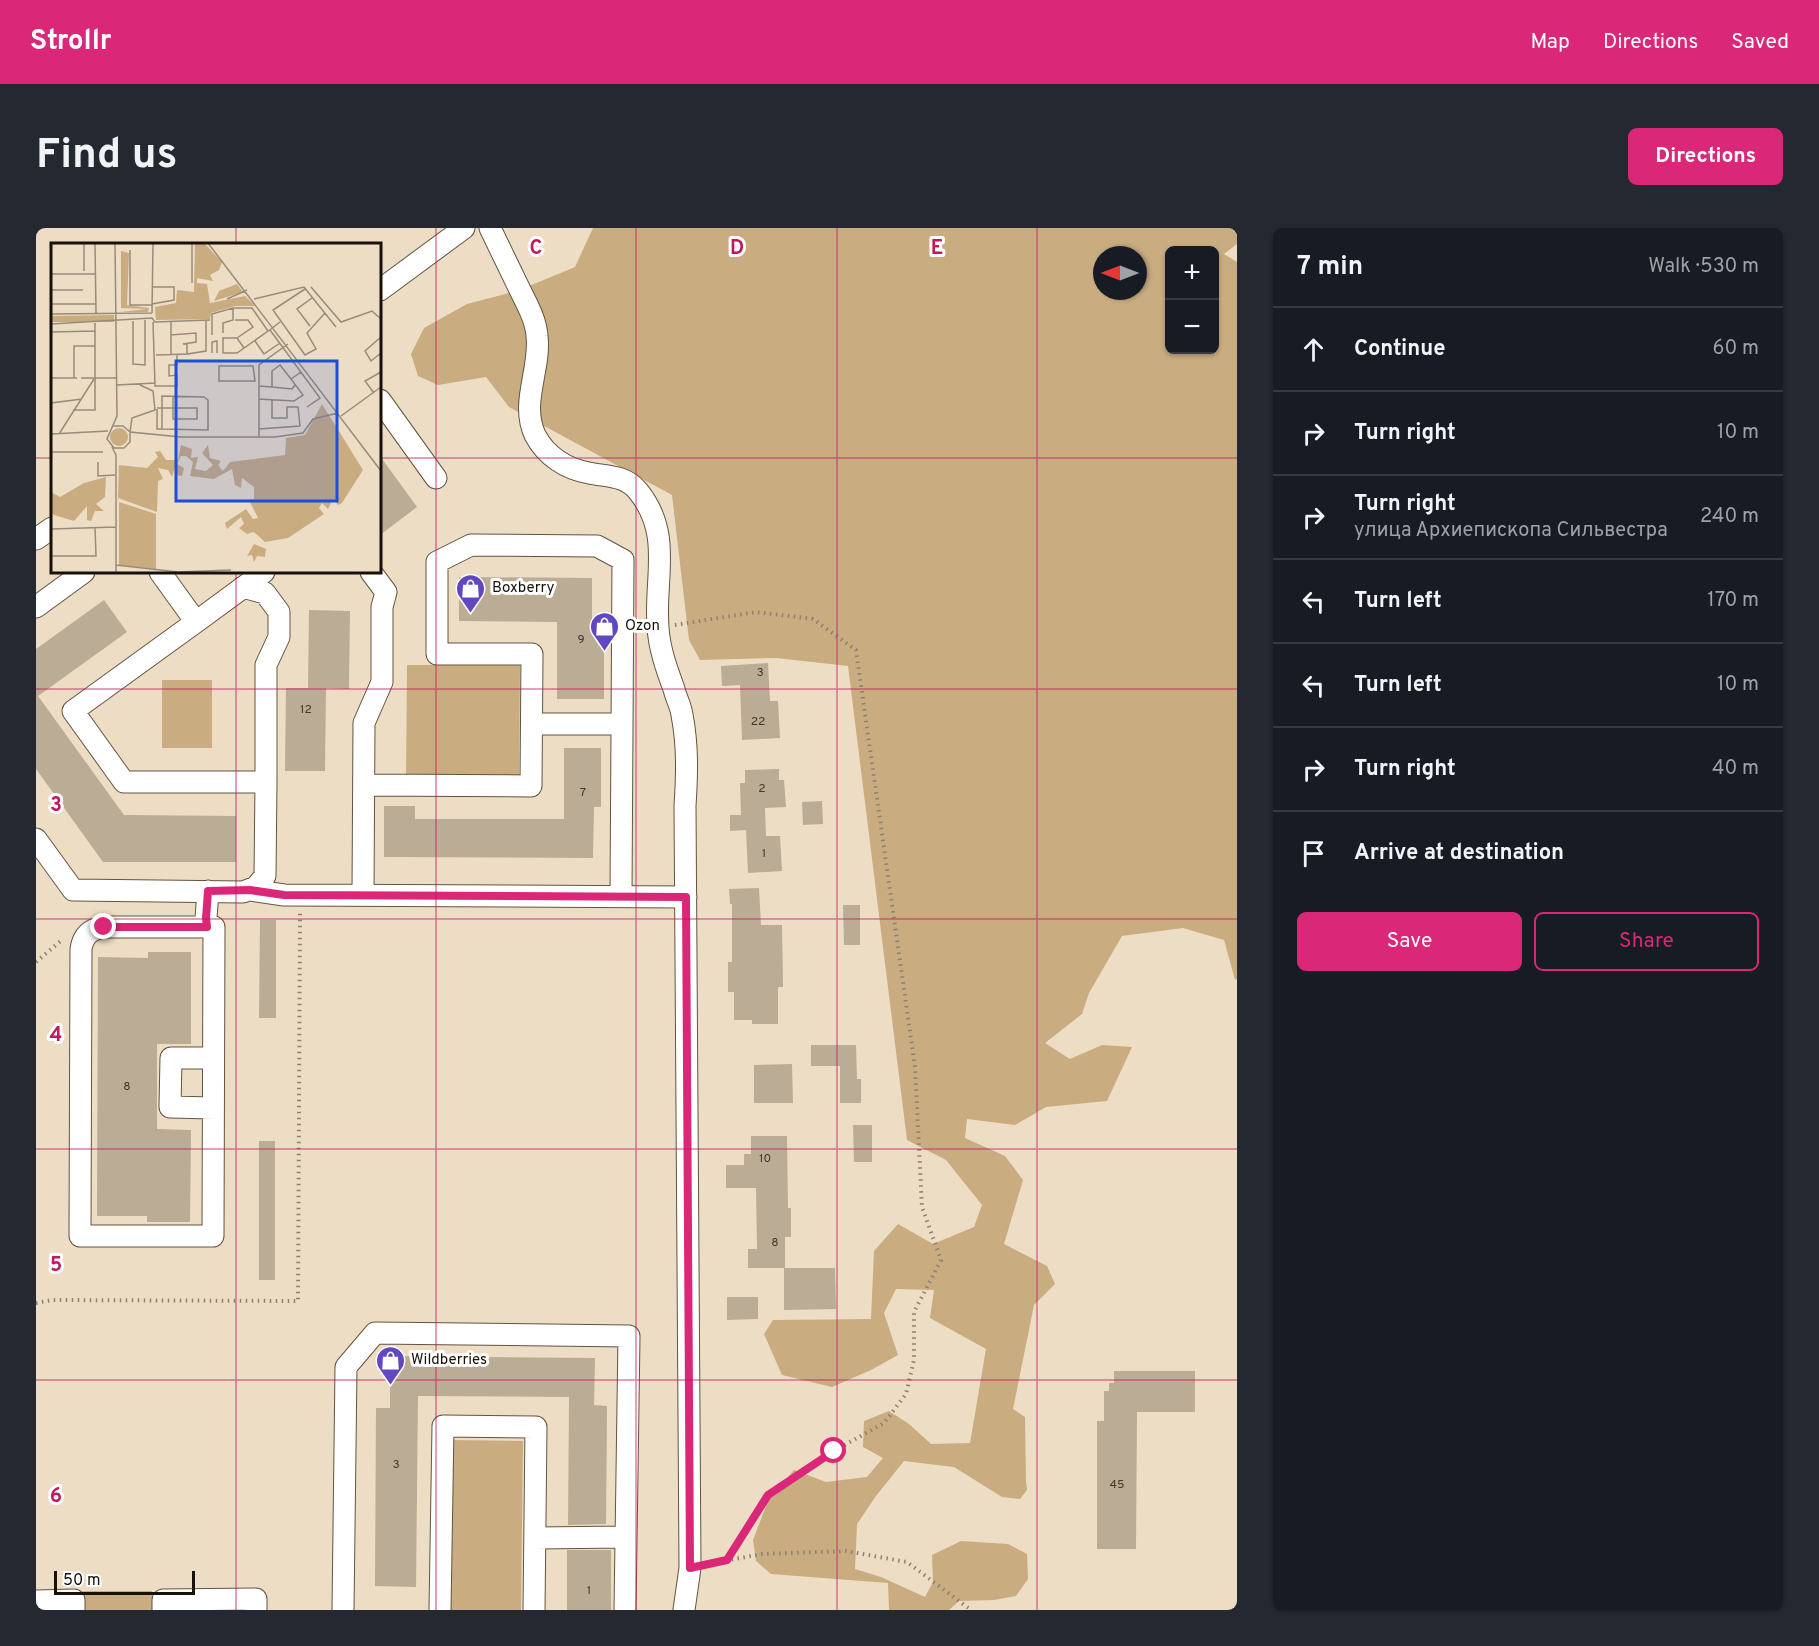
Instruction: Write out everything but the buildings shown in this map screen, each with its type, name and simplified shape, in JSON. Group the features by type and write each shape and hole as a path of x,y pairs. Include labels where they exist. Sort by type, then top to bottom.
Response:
{"street":[{"path":"381,289 464,228"},
{"path":"490,228 529,308 537,333 537,362 529,413 535,434 546,451 564,466 623,479 637,490 654,515 659,537 658,628 665,660 682,714 688,758 685,806 690,1568 684,1610"},
{"path":"381,401 436,478"},
{"path":"36,539 51,529"},
{"path":"364,785 531,786 532,654 437,654 437,562 471,545 597,546 622,560 621,896"},
{"path":"36,607 83,573"},
{"path":"161,573 196,622"},
{"path":"263,573 73,711 124,782 266,783"},
{"path":"363,895 364,723 382,682 382,607 386,592 372,573"},
{"path":"243,587 265,593 279,612 279,638 266,664 266,869 261,882 250,890"},
{"path":"532,724 622,724"},
{"path":"36,838 73,890 250,890 284,895 686,897"},
{"path":"207,927 208,891"},
{"path":"104,927 214,927 213,1058 213,1236 80,1236 82,942 90,931 104,927"},
{"path":"213,1058 171,1058 170,1088 170,1107 213,1108"},
{"path":"343,1610 346,1367 375,1333 629,1336 625,1610"},
{"path":"441,1610 443,1426 536,1427 534,1610"},
{"path":"534,1538 625,1538"},
{"path":"163,1610 163,1600 256,1599 256,1610"},
{"path":"36,1601 74,1600 74,1610"}],"path":[{"path":"658,628 756,612 813,619 856,650 915,1067 922,1207 941,1260 914,1312 914,1360 906,1394 884,1423 834,1451 768,1495 727,1560"},
{"path":"36,1303 52,1300 298,1301 300,909"},
{"path":"690,1568 762,1554 846,1551 907,1562 971,1610"}],"shaded area":[{"path":"593,228 1237,228 1237,244 1224,254 1237,262 1237,979 1235,980 1224,940 1183,928 1122,936 1089,993 1082,1014 1045,1043 1070,1059 1102,1045 1132,1047 1107,1101 1046,1107 1015,1125 967,1119 965,1138 1005,1156 1023,1180 1004,1244 1047,1266 1055,1284 1034,1305 1013,1409 1025,1417 1027,1490 1020,1499 1002,1497 954,1467 904,1461 857,1524 855,1569 881,1577 925,1597 933,1582 932,1555 961,1541 1008,1544 1027,1554 1028,1579 1016,1596 994,1600 959,1601 949,1610 889,1610 888,1583 771,1574 756,1561 753,1540 768,1501 794,1470 826,1482 867,1477 883,1458 863,1447 864,1421 889,1411 909,1424 931,1444 970,1443 986,1349 930,1318 934,1290 896,1289 884,1313 898,1355 832,1387 782,1375 764,1334 773,1320 871,1319 874,1251 898,1224 933,1244 974,1227 982,1205 946,1160 907,1140 848,666 776,658 700,660 689,640 672,495 509,407 486,377 438,385 418,376 411,354 424,328 467,304 517,291 575,267"},
{"path":"407,665 520,665 519,779 406,778"},
{"path":"162,680 212,680 212,748 162,748"},
{"path":"450,1440 523,1441 521,1610 449,1610"},
{"path":"81,1591 152,1591 152,1610 81,1610"}],"place":[{"name":"Boxberry","path":"471,614"},
{"name":"Ozon","path":"604,652"},
{"name":"Wildberries","path":"390,1386"}],"route":[{"path":"104,927 207,927 208,891 243,892 250,890 284,895 686,897 690,1568 727,1560 768,1495 834,1451"}]}
